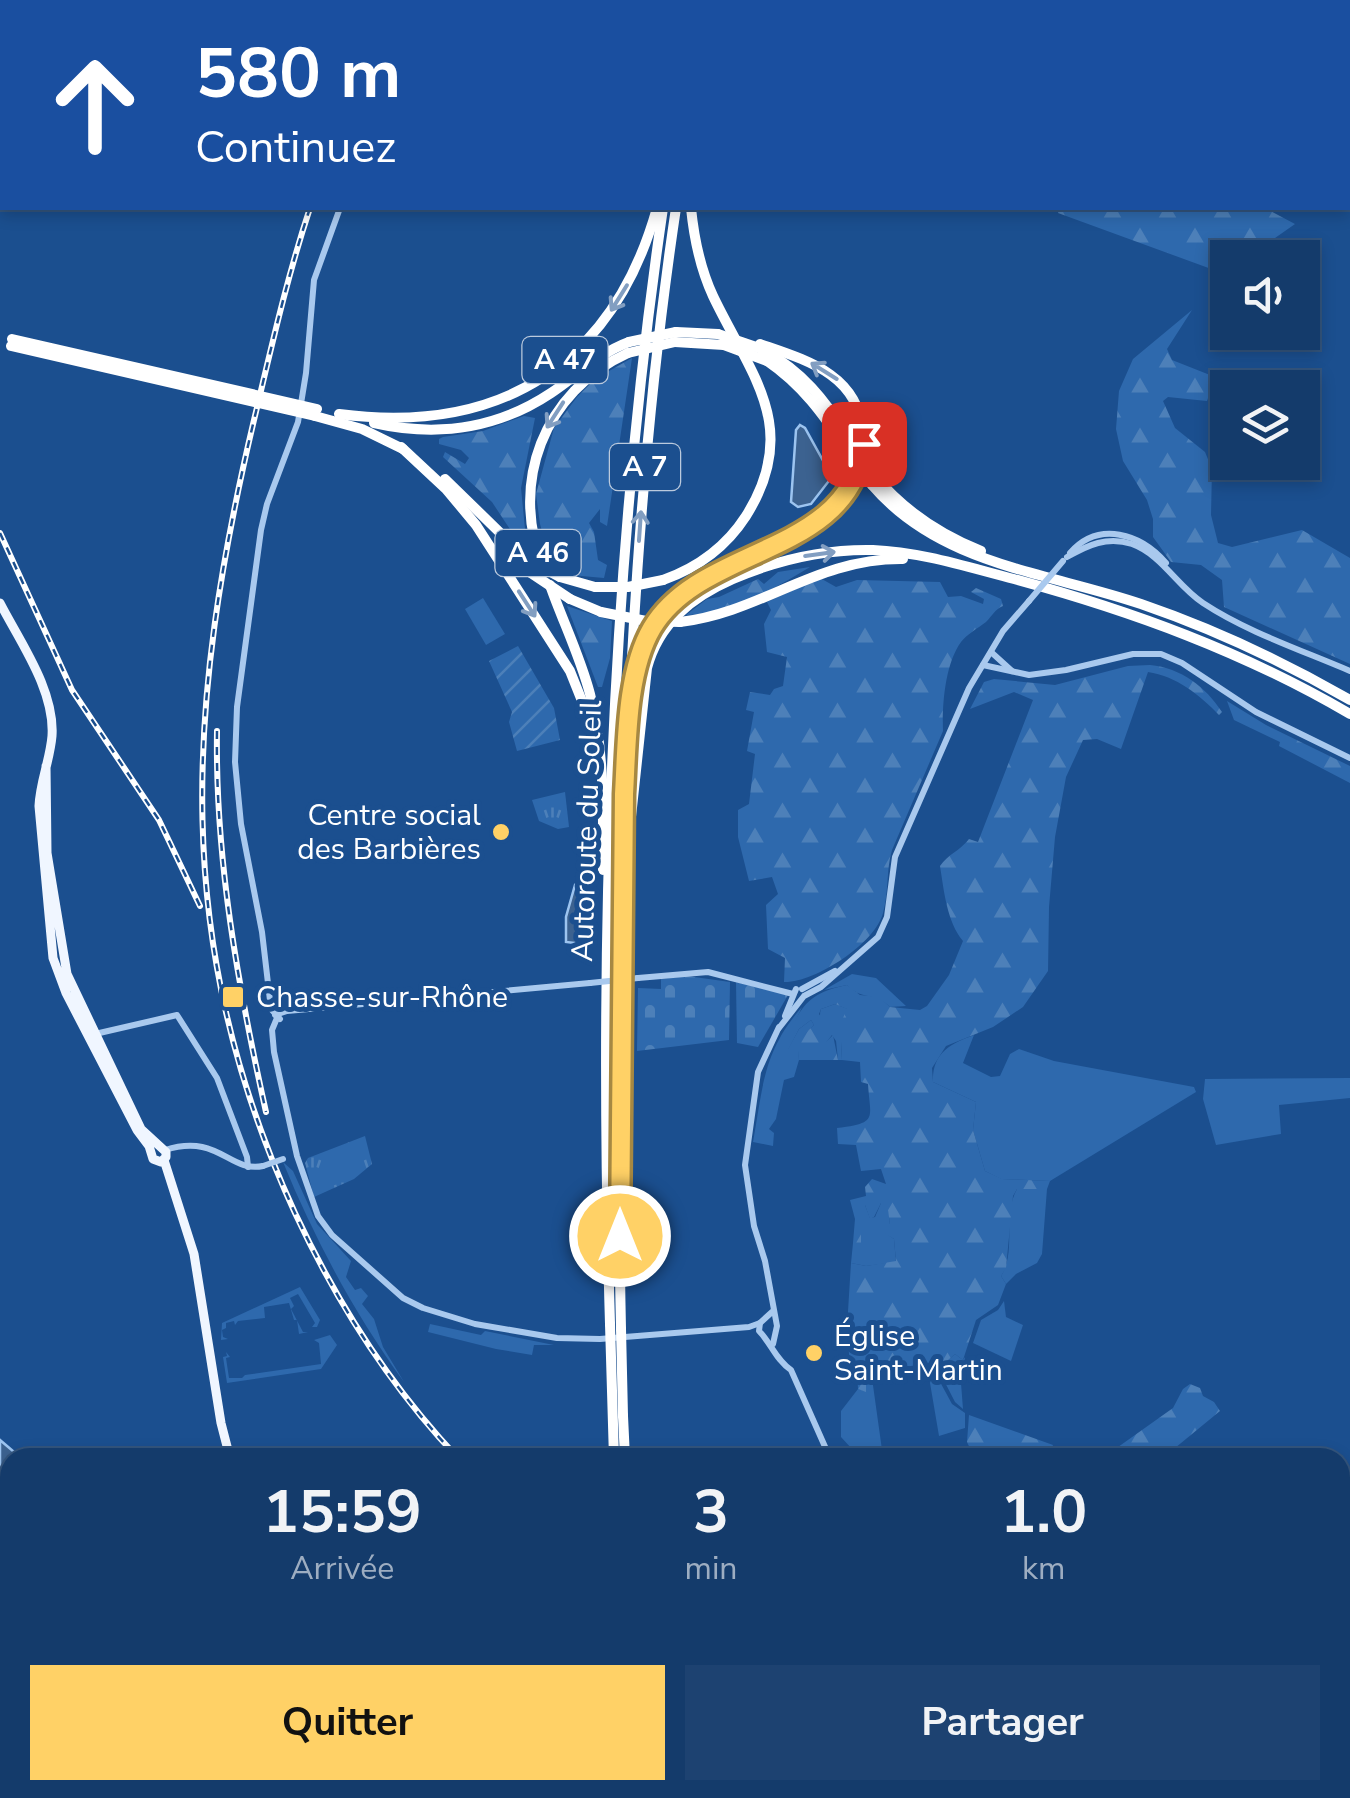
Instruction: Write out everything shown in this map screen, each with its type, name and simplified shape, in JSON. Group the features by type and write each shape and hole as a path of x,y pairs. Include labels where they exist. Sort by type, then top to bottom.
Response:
{"highway":[{"name":"A 47","path":"316,413 398,419 450,415 498,400 540,378 584,343 615,306 639,263 659,210"},
{"name":"Autoroute du Soleil","path":"624,1448 615,1327 607,962 613,748 623,576 660,210"},
{"name":"Autoroute du Soleil","path":"614,1448 628,728 644,478 676,210"},
{"path":"478,514 527,559 560,577 595,587 628,588 662,580 700,563 737,529 757,494 769,452 768,415 761,386 707,280 690,210"},
{"name":"A 47","path":"339,414 413,430 454,430 488,422 534,403 597,358 676,337 721,339 761,347 791,367 810,385 847,443"},
{"path":"721,339 788,375 812,399 903,516 945,544 976,557 1144,605 1293,668 1350,700"},
{"name":"A 47","path":"6,341 316,413 362,429 440,474 478,514"},
{"path":"628,728 642,650 664,612 698,582 814,524 844,496 856,475 863,449 862,424 845,387 821,366 761,347"},
{"name":"A 46","path":"607,962 600,745 590,696 536,548 530,492 538,447 559,407 590,375 629,348"},
{"path":"400,448 467,513 570,671 588,712 603,785"},
{"path":"478,514 531,573 570,599 601,612 646,622 680,622 730,612 818,572 856,562 900,559 959,565"},
{"path":"623,886 647,668 659,637 680,611 738,576 814,554 885,551 923,556 1096,602 1181,631 1270,670 1350,714"}],"main road":[{"path":"0,603 30,662 50,714 44,830 62,956 89,1033 126,1111 161,1155"},
{"path":"0,614 30,662"},
{"path":"89,1033 161,1155 194,1254 225,1448"},
{"path":"126,1111 139,1123"}],"street":[{"path":"274,1052 277,1017 271,1009 262,932 241,824 235,762 237,707 267,504 298,422 314,280 339,210"},
{"path":"798,994 708,972 294,1011 277,1017 270,1029 297,1156 324,1226 403,1298 475,1324 557,1338 759,1327 771,1319 773,1310 745,1164 758,1072 798,994 845,966 872,944 883,927 895,857 983,665 1028,601 1076,545 1097,534 1123,534 1142,542 1152,548 1182,584"},
{"path":"1118,541 1147,552 1197,599 1220,614 1350,670"},
{"path":"1065,559 1090,544 1142,542"},
{"path":"991,652 1016,674"},
{"path":"983,665 1016,674 1046,674 1133,654 1161,654 1276,723 1350,758"},
{"path":"89,1033 174,1015 180,1017 217,1078 248,1157 248,1167"},
{"path":"161,1155 184,1146 211,1147 248,1167 297,1156"},
{"path":"771,1319 777,1326 771,1339"},
{"path":"759,1327 797,1381 826,1448"}],"green space":[{"path":"1269,210 1295,224 1272,240 1210,240 1210,269 1058,213"},
{"path":"1192,310 1167,349 1172,360 1210,375 1210,392 1207,401 1168,397 1163,401 1175,428 1205,452 1210,464 1211,515 1218,543 1232,547 1302,530 1350,558 1350,664 1224,607 1222,580 1201,565 1171,562 1153,537 1147,500 1123,461 1116,429 1119,391 1133,359"},
{"path":"632,358 607,526 600,522 600,509 589,523 598,560 607,565 604,578 571,575 552,567 536,494 554,428 595,379"},
{"path":"524,416 535,418 521,488 527,550 492,502 443,457 445,452 465,464 469,458 461,450 439,444 443,437 483,431"},
{"path":"810,567 735,606 686,615 707,599 758,579 764,584 778,572"},
{"path":"820,578 836,587 857,580 940,582 948,597 961,596 983,604 984,599 971,592 976,588 1001,599 1003,606 963,639 951,662 943,731 892,850 885,905 878,925 842,960 811,976 784,982 785,958 768,949 766,905 778,894 772,877 749,881 738,837 738,810 749,804 755,754 747,751 754,712 746,710 750,692 770,695 783,686 787,657 767,652 764,624 771,610 767,602"},
{"path":"483,598 505,634 486,645 465,609"},
{"path":"567,606 612,621 610,658 602,687 598,687"},
{"path":"518,646 554,708 560,740 517,751 509,722 512,712 489,661"},
{"path":"1150,665 1192,680 1222,712 1219,715 1178,682 1148,672 1121,749 1097,739 1083,740 1066,777 1055,837 1048,971 1023,1007 993,1027 946,1046 932,1068 933,1082 976,1102 973,1130 985,1171 1002,1179 1050,1181 1047,1189 1017,1189 1013,1196 1006,1268 1001,1276 1006,1284 998,1305 976,1320 963,1360 955,1354 946,1362 866,1371 866,1392 858,1389 857,1369 850,1366 847,1328 851,1263 866,1266 896,1261 894,1239 884,1233 873,1234 880,1224 890,1224 887,1203 881,1203 870,1219 865,1205 861,1205 861,1243 853,1243 855,1219 850,1200 866,1196 865,1187 872,1179 886,1184 881,1169 861,1171 856,1145 838,1144 837,1128 860,1124 870,1112 868,1084 861,1082 860,1062 842,1060 841,1042 836,1034 847,1009 835,1004 821,1009 819,1014 829,1028 823,1041 833,1035 838,1060 799,1060 797,1041 814,1025 811,1020 799,1029 788,1050 782,1049 799,1014 821,993 847,985 860,995 879,997 890,1007 920,1010 949,975 963,941 950,916 940,866 969,839 978,842 1033,700 1014,692 970,709 984,682 994,679 1055,685 1128,666"},
{"path":"1227,701 1350,766 1350,783 1234,720"},
{"path":"565,792 569,827 558,829 539,821 532,800"},
{"path":"852,974 876,978 906,1006 890,1007 847,985 824,990"},
{"path":"687,976 730,982 729,1040 637,1051 638,988 661,989 661,979"},
{"path":"736,982 788,995 758,1047 737,1043"},
{"path":"835,1004 848,1009 841,1042 842,1060 838,1060 832,1035 825,1044 822,1041 821,1009"},
{"path":"802,1007 783,1049 788,1049 799,1029 811,1020 814,1025 798,1041 799,1060 794,1077 784,1080 776,1119 769,1129 774,1133 773,1146 753,1142 772,1055"},
{"path":"974,1035 963,1063 991,1077 1000,1076 1010,1054 1019,1049 1054,1061 1194,1087 1196,1092 1050,1181 1001,1179 985,1171 973,1130 976,1102 933,1082 933,1072 944,1051"},
{"path":"1350,1078 1350,1098 1279,1105 1281,1134 1216,1145 1203,1099 1205,1079"},
{"path":"365,1136 372,1164 354,1179 314,1197 305,1163 308,1158"},
{"path":"283,1162 293,1171 317,1224 351,1261 346,1277 355,1290 361,1288 368,1296 362,1304 374,1319 383,1347 404,1382 337,1275"},
{"path":"1017,1189 1047,1189 1042,1254 1037,1263 1006,1284 1001,1276 1008,1256 1010,1210"},
{"path":"881,1203 888,1203 890,1225 884,1232 894,1239 896,1262 866,1266 851,1263 853,1243 861,1243 861,1205 865,1205 870,1218 875,1217"},
{"path":"300,1287 320,1320 317,1327 312,1327 315,1323 298,1294 290,1298 297,1320 289,1303 264,1307 265,1318 238,1321 235,1325 234,1321 226,1323 222,1330 223,1337 228,1339 221,1340 222,1323"},
{"path":"1004,1301 1006,1317 1023,1325 1011,1361 973,1343 981,1320 998,1310"},
{"path":"430,1324 554,1345 534,1345 532,1355 496,1349 428,1332"},
{"path":"330,1335 337,1345 321,1369 227,1383 223,1357 226,1352 230,1357 226,1358 229,1378 242,1378 321,1364 319,1343 314,1340"},
{"path":"955,1354 963,1360 965,1357 963,1409 955,1402 935,1363 946,1362"},
{"path":"933,1369 952,1404 965,1413 965,1428 939,1436 930,1383"},
{"path":"866,1371 871,1371 882,1448 851,1448 841,1437 841,1411 858,1389 866,1391"},
{"path":"1190,1384 1200,1388 1220,1411 1175,1448 1117,1448 1173,1408"},
{"path":"969,1415 1053,1445 970,1448"}],"shaded area":[{"path":"800,425 832,477 811,504 798,507 791,502 796,430"},
{"path":"575,885 579,886 583,906 583,944 566,942 566,917"}],"railway":[{"path":"309,210 254,420 231,524 215,625 205,724 202,821 209,917 226,1014 255,1112 295,1213 366,1342 409,1402 449,1448"},
{"path":"0,533 72,690 159,820 200,906"},
{"path":"217,731 220,827 230,922 266,1112"}],"place":[{"name":"Centre social des Barbières","path":"501,832"},
{"name":"Chasse-sur-Rhône","path":"233,997"},
{"name":"Église Saint-Martin","path":"814,1353"}],"route":[{"path":"620,1236 624,794 628,728 642,650 664,612 698,582 792,538 822,518 853,482 864,444"}]}
